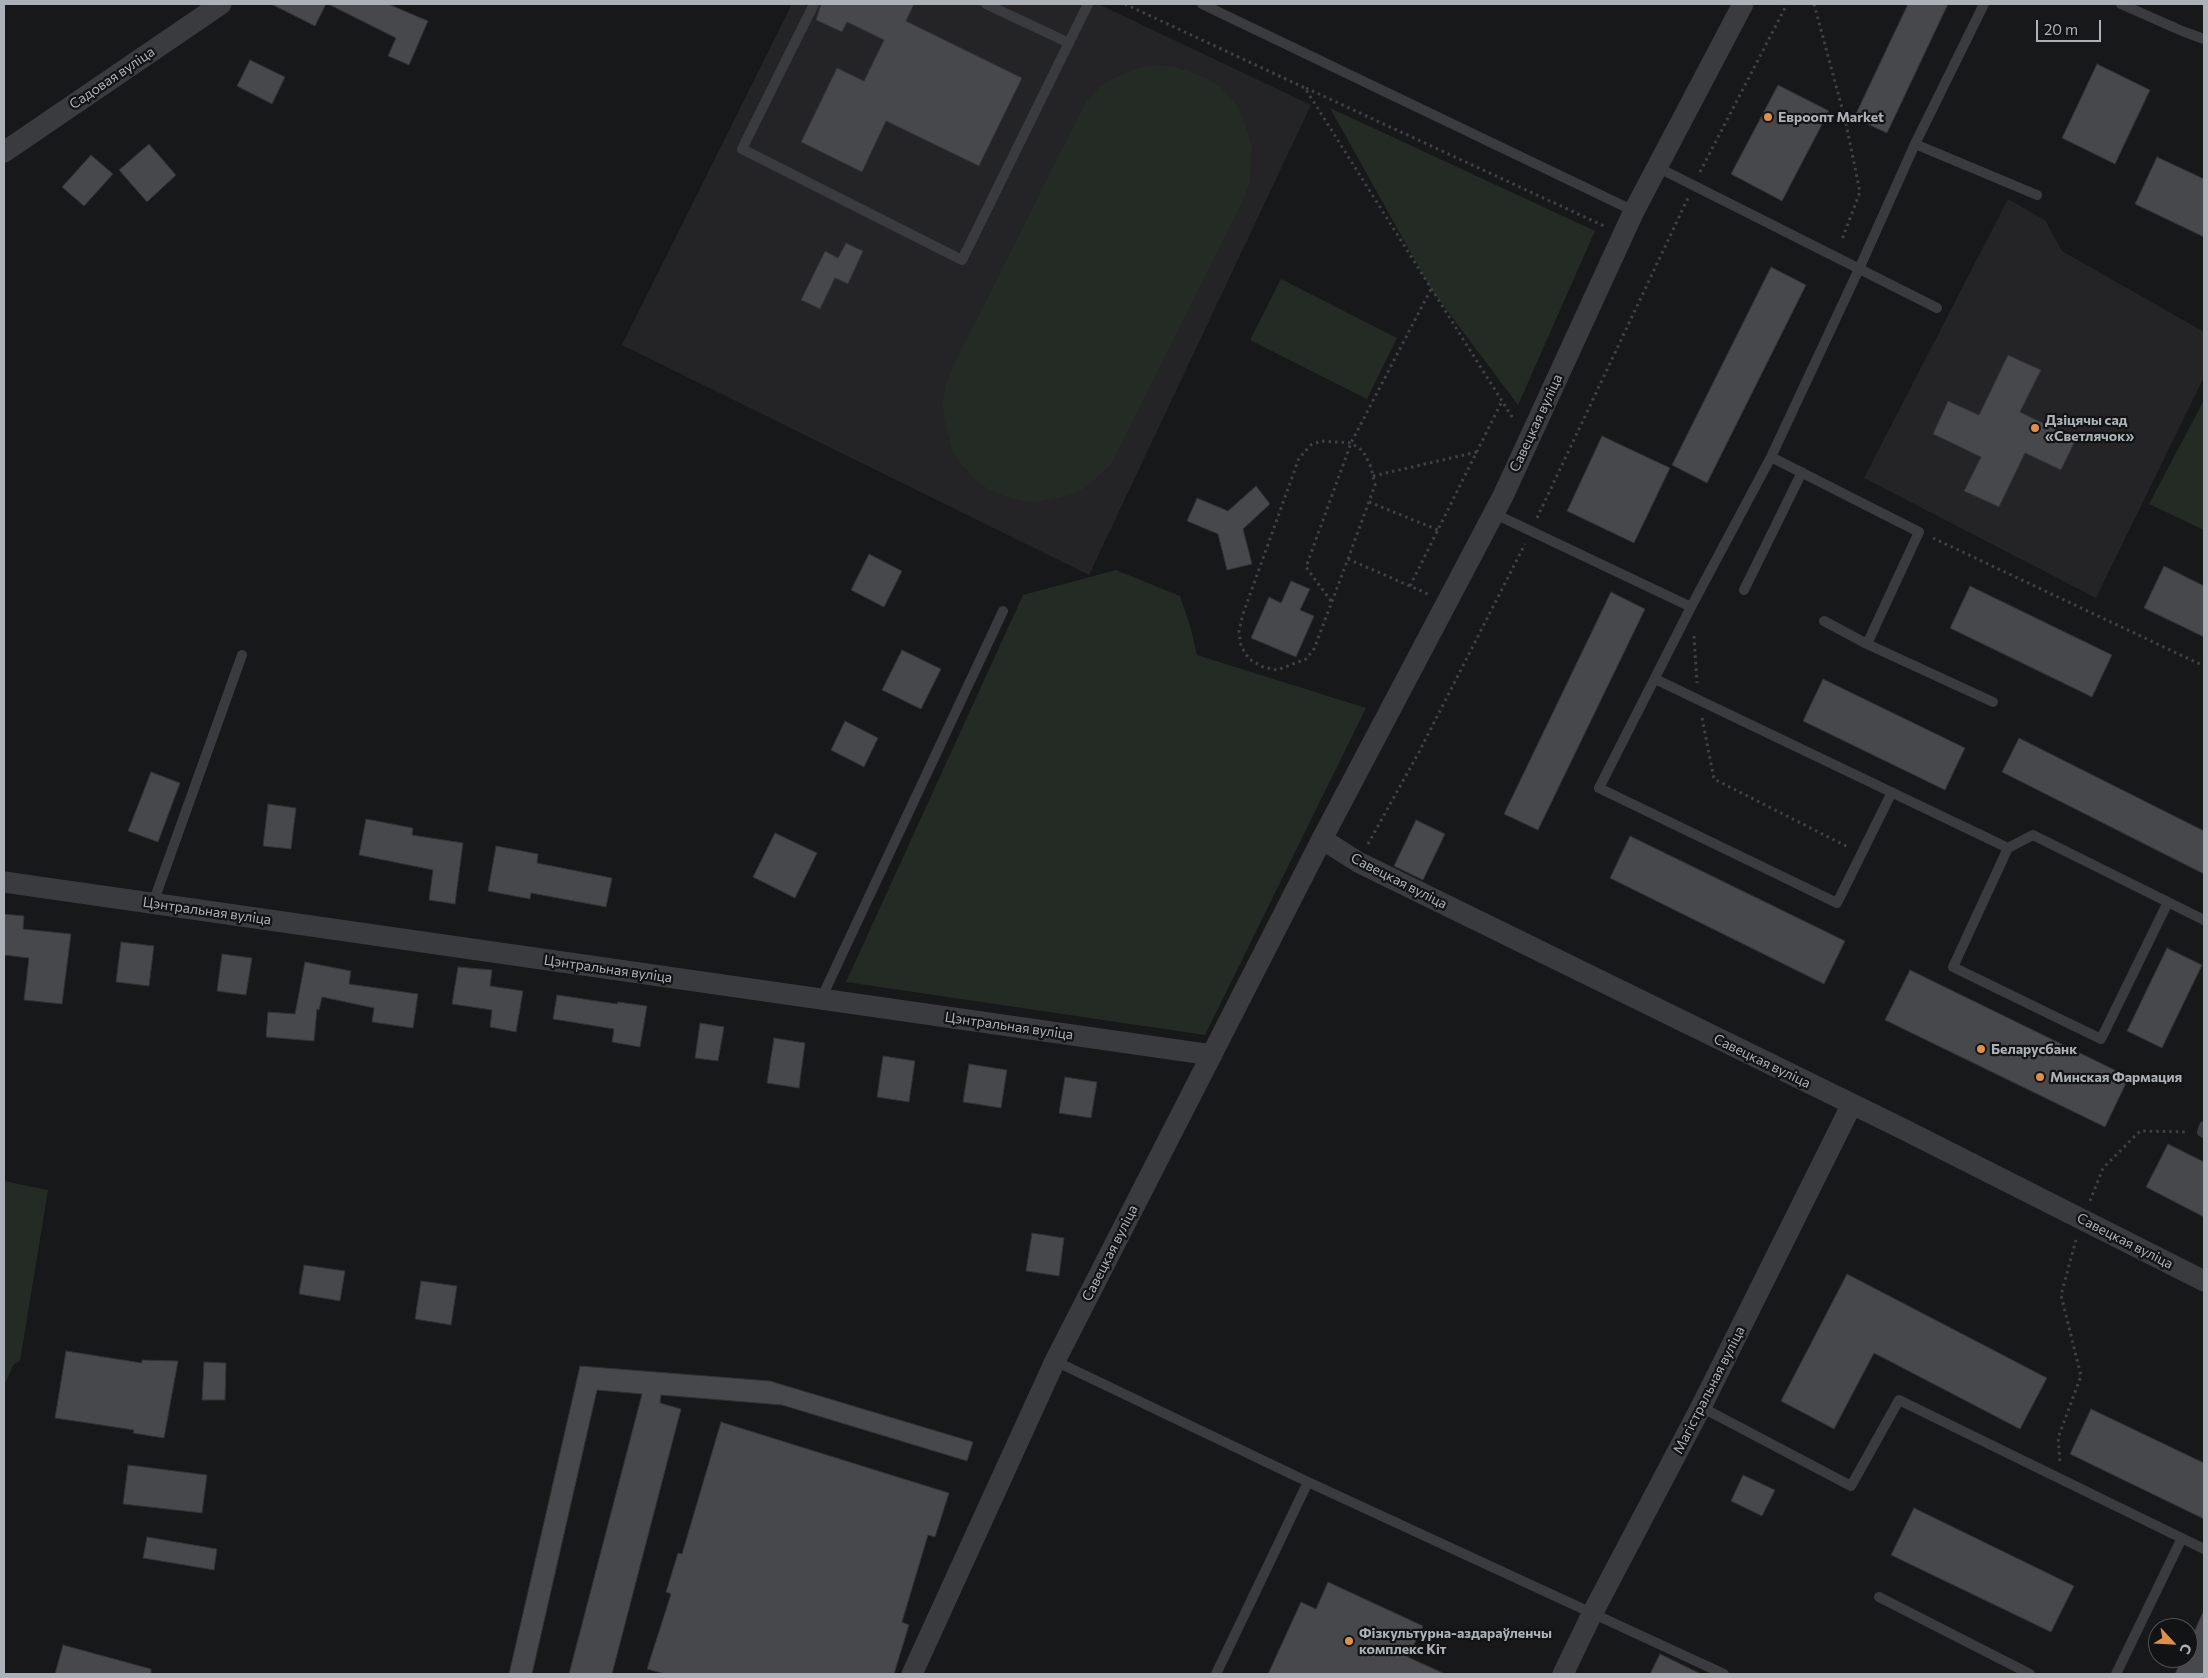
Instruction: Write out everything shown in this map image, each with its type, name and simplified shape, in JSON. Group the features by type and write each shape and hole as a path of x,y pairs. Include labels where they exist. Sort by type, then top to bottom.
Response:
{"street":[{"name":"Садовая вуліца","path":"4,152 221,4"},
{"name":"Савецкая вуліца","path":"912,1674 1054,1361 1322,839 1493,513 1528,442 1634,211 1743,4"},
{"name":"Савецкая вуліца","path":"1322,839 1358,862 1852,1104 2204,1280"},
{"name":"Цэнтральная вуліца","path":"4,882 1212,1055"},
{"name":"Магістральная вуліца","path":"1563,1674 1592,1614 1701,1407 1852,1104"}],"lane":[{"path":"814,4 742,149 962,260 1088,4"},
{"path":"986,4 1069,43"},
{"path":"1202,4 1634,211"},
{"path":"1892,792 1837,903 1599,788 1691,607 1771,457 1915,144 1984,4"},
{"path":"2121,4 2204,39"},
{"path":"1915,144 2037,195"},
{"path":"1657,167 1937,308"},
{"path":"1771,457 1919,532 1867,644"},
{"path":"1744,590 1802,472"},
{"path":"1493,513 1691,607"},
{"path":"821,999 1004,611"},
{"path":"1824,621 1867,644 1993,702"},
{"path":"153,904 242,655"},
{"path":"1655,679 2008,848"},
{"path":"2168,902 2101,1039 1953,967 2008,848 2033,836 2168,902 2204,920"},
{"path":"1054,1361 1308,1482 1724,1674"},
{"path":"1701,1407 1851,1486 1900,1400 2204,1549"},
{"path":"1216,1674 1308,1482"},
{"path":"2116,1674 2182,1538"},
{"path":"1879,1597 2030,1674"}],"path":[{"path":"1126,4 1623,235"},
{"path":"1358,862 1419,752 1531,531 1693,185 1787,4"},
{"path":"1814,4 1845,119 1860,192 1836,257"},
{"path":"1305,88 1528,442"},
{"path":"1332,601 1306,567 1351,443 1431,289"},
{"path":"1410,586 1502,400"},
{"path":"1321,442 1351,443 1363,451 1373,476 1374,484 1314,649 1306,659 1277,670 1263,668 1250,659 1241,646 1238,631 1299,458 1311,445 1321,442"},
{"path":"1373,476 1477,452"},
{"path":"1369,502 1438,530"},
{"path":"1919,532 2204,666"},
{"path":"1348,559 1447,602"},
{"path":"1691,607 1699,700 1714,779 1862,854"},
{"path":"2061,1479 2058,1438 2080,1376 2061,1295 2082,1219 2103,1168 2140,1131 2203,1131"}],"shaded area":[{"path":"792,4 1098,4 1311,105 1089,575 622,345"},
{"path":"1158,65 1175,67 1207,78 1221,88 1233,101 1242,115 1252,148 1250,182 1244,198 1111,464 1086,487 1071,495 1038,502 1021,501 1004,496 988,489 975,479 953,452 944,419 943,402 946,385 952,369 1085,104 1109,80 1141,67"},
{"path":"1330,108 1595,231 1518,405 1431,289"},
{"name":"Дзіцячы сад «Светлячок»","path":"2008,199 2045,220 2062,251 2204,332 2204,377 2096,598 1864,478"},
{"path":"1281,279 1397,338 1367,399 1250,340"},
{"path":"2204,400 2204,530 2149,504"},
{"path":"1116,570 1180,596 1197,655 1366,708 1205,1035 846,982 1023,595"},
{"path":"4,1181 48,1190 20,1361 14,1364 4,1386"}],"building":[{"path":"271,4 326,4 315,26"},
{"path":"328,4 388,4 428,21 409,65 388,56 396,38"},
{"path":"821,4 914,4 906,21 1022,78 979,166 886,121 862,172 801,142 837,68 864,81 884,40 847,22 842,32 816,20"},
{"path":"1908,4 1948,4 1887,133 1854,118"},
{"path":"250,60 285,77 272,104 237,86"},
{"path":"2097,64 2150,90 2115,164 2062,138"},
{"path":"1778,85 1829,111 1782,201 1731,174"},
{"path":"149,144 176,175 147,202 119,170"},
{"path":"91,155 113,174 84,206 62,187"},
{"path":"2157,157 2204,179 2204,237 2135,204"},
{"path":"846,243 863,251 848,284 835,278 820,309 801,300 825,251 838,258"},
{"path":"1771,267 1806,285 1707,483 1672,465"},
{"path":"2008,355 2041,370 2020,412 2076,439 2061,470 2025,453 1999,507 1964,491 1981,457 1933,434 1948,401 1979,415"},
{"path":"1602,436 1670,468 1634,543 1567,511"},
{"path":"1256,486 1270,504 1243,529 1252,564 1227,570 1218,534 1187,521 1197,498 1228,511"},
{"path":"869,554 902,571 884,607 851,590"},
{"path":"2164,566 2204,586 2204,637 2144,608"},
{"path":"1291,581 1310,589 1300,610 1314,616 1296,657 1251,638 1269,597 1281,603"},
{"path":"1970,586 2112,655 2092,697 1950,628"},
{"path":"1611,592 1645,609 1538,830 1504,814"},
{"path":"902,650 941,669 921,709 882,690"},
{"path":"1823,679 1965,748 1945,790 1803,721"},
{"path":"845,721 878,738 864,767 831,750"},
{"path":"2019,738 2204,831 2204,874 2002,772"},
{"path":"151,772 180,783 158,842 128,831"},
{"path":"268,804 296,808 291,849 263,846"},
{"path":"366,819 413,828 412,835 463,843 455,904 429,900 433,870 359,855"},
{"path":"1416,820 1445,834 1423,880 1394,866"},
{"path":"775,833 817,853 795,898 753,877"},
{"path":"1630,836 1845,941 1824,984 1610,878"},
{"path":"496,846 538,854 537,863 612,878 606,907 531,893 530,899 488,891"},
{"path":"4,914 24,916 23,929 71,934 62,1004 24,1000 29,958 4,955"},
{"path":"121,942 154,946 149,986 116,982"},
{"path":"2167,948 2202,965 2162,1048 2127,1031"},
{"path":"222,954 252,958 246,995 217,991"},
{"path":"305,962 351,971 349,984 418,994 413,1028 372,1022 374,1008 322,997 319,1010 317,1009 314,1041 266,1037 268,1012 295,1014"},
{"path":"458,967 492,970 490,986 523,991 516,1032 490,1027 492,1010 452,1004"},
{"path":"1910,970 2129,1077 2105,1127 1885,1020"},
{"path":"557,995 617,1004 618,1002 647,1006 640,1047 612,1042 614,1029 553,1019"},
{"path":"700,1023 724,1027 718,1061 695,1058"},
{"path":"774,1038 805,1043 799,1088 767,1083"},
{"path":"883,1056 915,1061 909,1102 877,1097"},
{"path":"969,1064 1007,1070 1001,1108 963,1102"},
{"path":"1065,1077 1097,1082 1091,1118 1059,1113"},
{"path":"2168,1144 2204,1162 2204,1217 2146,1187"},
{"path":"1032,1233 1064,1238 1059,1276 1026,1271"},
{"path":"304,1265 345,1271 340,1301 299,1294"},
{"path":"1847,1274 2047,1378 2020,1429 1874,1353 1834,1429 1781,1401"},
{"path":"421,1281 457,1286 451,1325 415,1319"},
{"path":"66,1351 142,1363 142,1360 178,1361 164,1438 133,1433 134,1430 55,1418"},
{"path":"204,1362 226,1363 225,1400 202,1400"},
{"path":"580,1366 770,1381 973,1442 967,1461 782,1405 661,1395 660,1403 681,1409 612,1674 569,1674 642,1394 597,1390 532,1674 509,1674"},
{"path":"2091,1409 2204,1463 2204,1519 2070,1454"},
{"path":"721,1422 949,1493 935,1537 928,1535 902,1622 909,1625 894,1674 665,1674 647,1669 671,1594 666,1592 678,1553 682,1554"},
{"path":"128,1465 207,1475 202,1513 123,1504"},
{"path":"1743,1475 1775,1490 1762,1516 1731,1501"},
{"path":"1914,1508 2074,1586 2051,1632 1891,1555"},
{"path":"147,1537 217,1549 214,1570 143,1558"},
{"name":"Фізкультурна-аздараўленчы комплекс Кіт","path":"1328,1582 1423,1626 1408,1657 1445,1674 1268,1674 1301,1602 1316,1609"},
{"path":"2204,1610 2204,1674 2175,1674 2178,1668 2198,1668 2198,1623"},
{"path":"63,1645 151,1669 151,1674 55,1674"},
{"path":"1660,1654 1701,1674 1650,1674"}],"place":[{"name":"Евроопт Market","path":"1768,117"},
{"name":"Дзіцячы сад «Светлячок»","path":"2035,428"},
{"name":"Беларусбанк","path":"1981,1049"},
{"name":"Минская Фармация","path":"2040,1077"},
{"name":"Фізкультурна-аздараўленчы комплекс Кіт","path":"1349,1641"}]}
